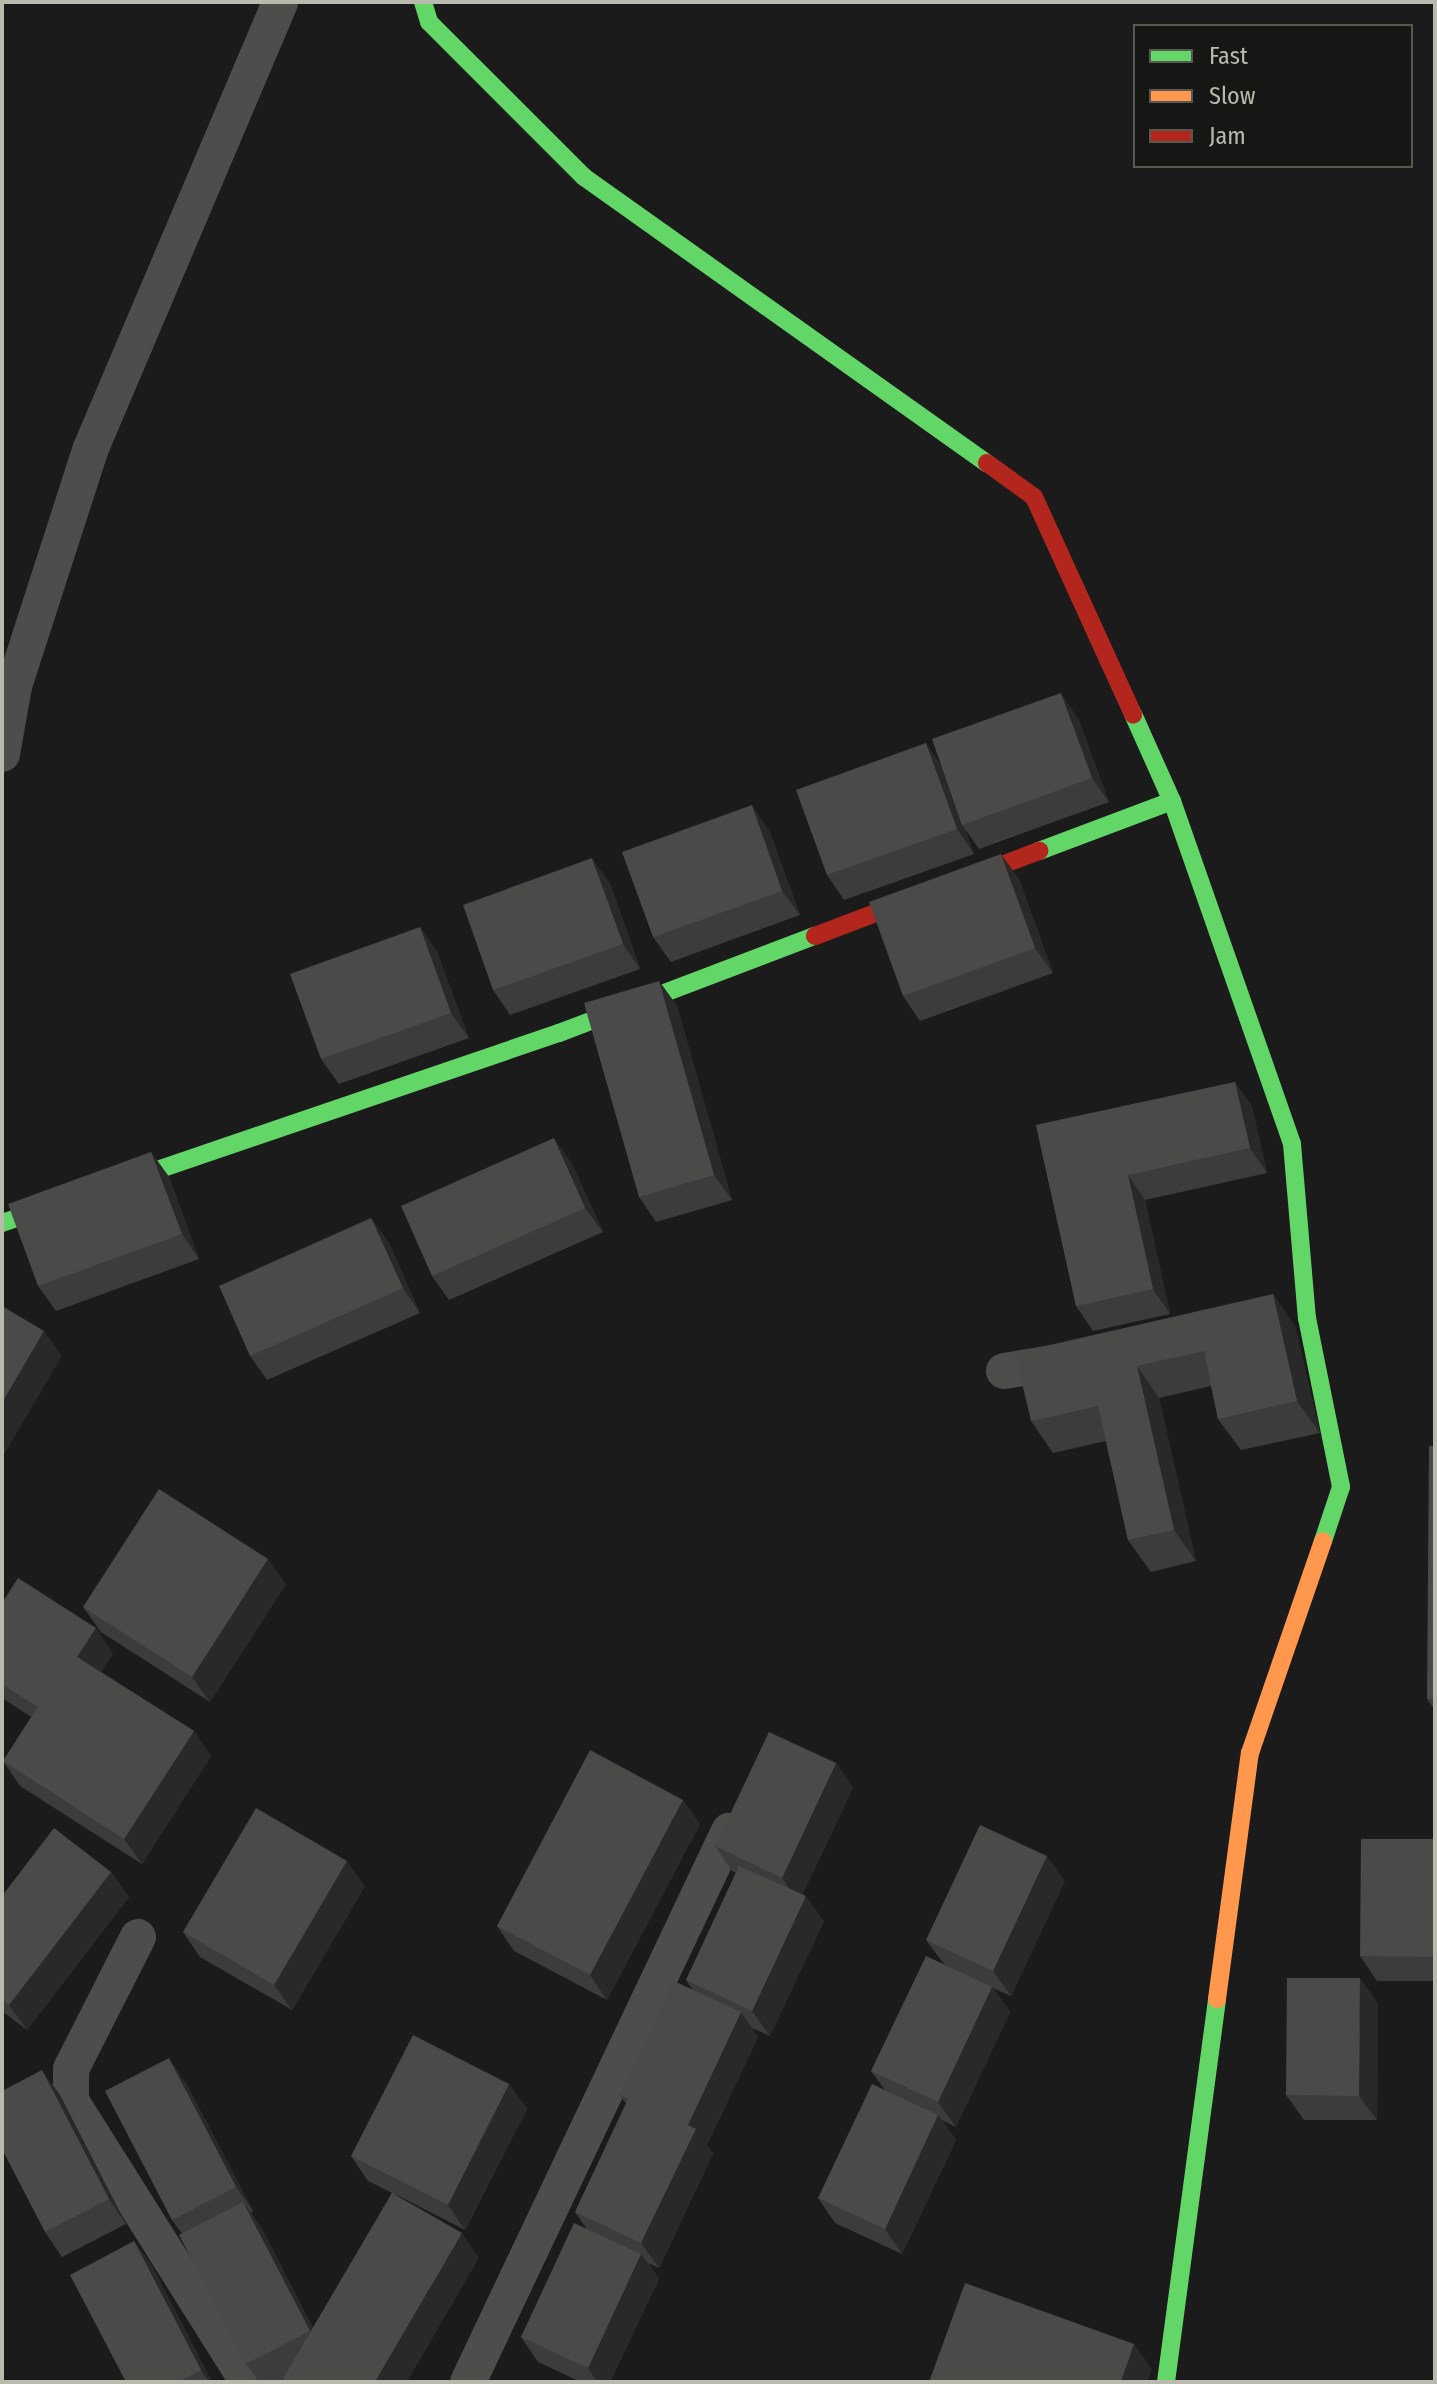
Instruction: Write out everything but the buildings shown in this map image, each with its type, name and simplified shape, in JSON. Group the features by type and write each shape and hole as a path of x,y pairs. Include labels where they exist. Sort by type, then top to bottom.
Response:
{"street":[{"path":"2,754 14,686 91,448 280,2"},
{"path":"423,2 429,22 584,177 1034,497 1172,801 1292,1144 1292,1320 1341,1487 1250,1753 1166,2382"},
{"path":"2,1223 559,1033 1172,801"},
{"path":"1004,1371 1095,1355"},
{"path":"468,2382 729,1831"},
{"path":"138,1937 71,2069 71,2101 248,2382"}],"traffic: fast":[{"path":"423,2 429,22 584,177 987,463"},
{"path":"1133,714 1172,801 1292,1144 1307,1318 1341,1487 1323,1541"},
{"path":"1039,851 1172,801"},
{"path":"2,1223 559,1033 815,936"},
{"path":"1166,2382 1217,1999"}],"traffic: slow":[{"path":"1217,1999 1250,1753 1323,1541"}],"traffic: jam":[{"path":"987,463 1034,497 1133,714"},
{"path":"815,936 1039,851"}]}
